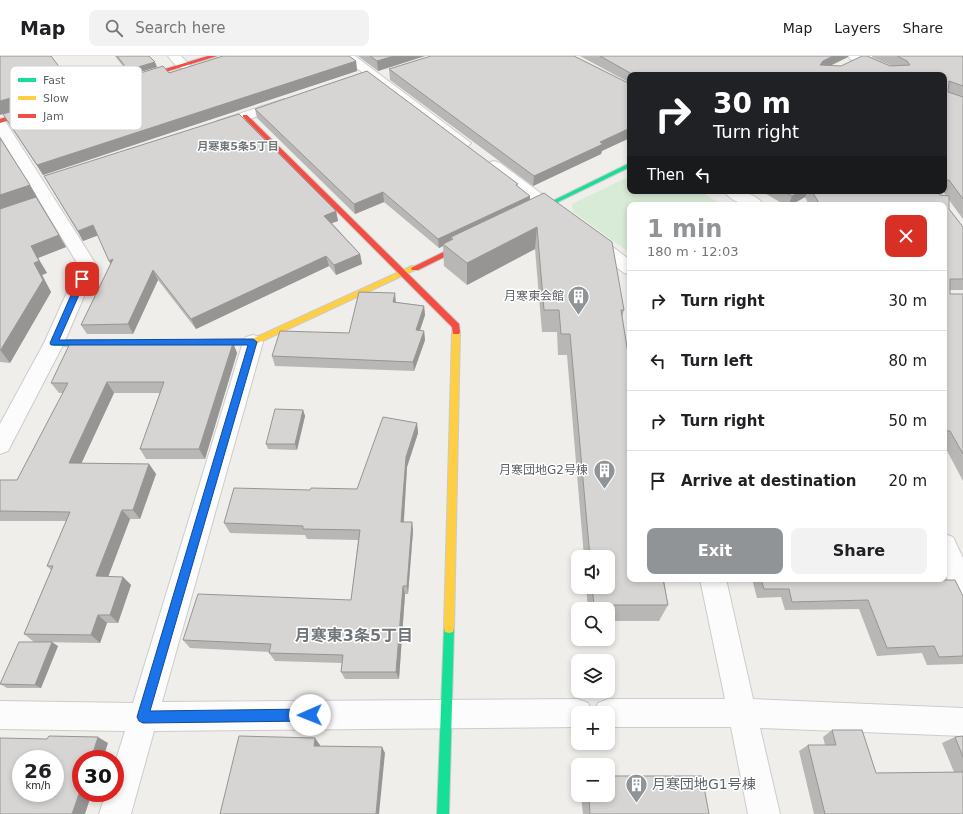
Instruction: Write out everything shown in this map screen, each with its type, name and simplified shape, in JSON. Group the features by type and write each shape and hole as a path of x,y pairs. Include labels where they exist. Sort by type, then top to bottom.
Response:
{"street":[{"path":"142,73 179,61 214,56"},
{"path":"347,56 380,75 480,156 627,267"},
{"path":"856,59 889,72"},
{"path":"355,78 380,75"},
{"path":"208,128 296,98"},
{"path":"245,116 456,326 447,713 443,814"},
{"path":"0,121 10,118"},
{"path":"0,124 45,180 40,203 88,266 54,343 0,445"},
{"path":"518,219 627,166"},
{"path":"737,194 751,202"},
{"path":"189,343 253,342 403,274 482,236"},
{"path":"115,814 253,342"},
{"path":"54,343 110,343"},
{"path":"947,551 963,585"},
{"path":"714,582 764,814"},
{"path":"0,715 143,717 571,713"},
{"path":"615,713 741,713 963,722"}],"green space":[{"path":"627,177 627,194 705,194 717,202 627,202 627,251 573,212 572,204"}],"building":[{"path":"0,56 51,56 59,66 10,66 10,98 0,101"},
{"path":"117,56 149,56 155,62 142,66 125,66"},
{"path":"223,56 349,56 356,61 37,165 14,130 142,130 142,73 163,66 169,73"},
{"path":"370,56 394,56 377,61"},
{"path":"431,56 574,56 627,82 627,129 600,142 603,144 534,176 389,69"},
{"path":"600,56 833,56 823,61 820,65 841,66 862,56 867,56 890,66 910,65 907,61 897,56 963,56 963,86 949,81 948,92 963,97 963,199 949,180 947,180 947,72 628,72"},
{"path":"367,71 518,184 516,185 530,196 438,239 383,192 354,204 255,109"},
{"path":"10,112 10,124 3,114"},
{"path":"239,114 336,211 324,216 360,254 334,265 326,256 191,319 153,270 128,324 81,325 113,259 109,261 93,225 78,231 44,176"},
{"path":"0,138 30,185 0,195"},
{"path":"544,193 612,242 624,310 621,310 627,347 627,582 664,582 668,605 615,605 615,602 594,602 593,594 615,594 615,550 589,550 570,334 561,334 559,310 544,310 537,227 467,263 443,244 453,239 451,237"},
{"path":"814,194 939,194 949,196 949,209 963,227 963,279 950,279 950,294 963,294 963,454 950,431 947,431 947,202 818,202"},
{"path":"36,197 59,235 31,246 39,261 34,263 43,280 0,351 0,209"},
{"path":"359,292 395,293 393,302 424,306 416,330 424,331 413,362 272,356 280,331 349,333"},
{"path":"71,341 233,343 199,449 140,449 164,382 107,382 69,463 149,464 133,510 122,510 96,576 123,577 110,615 98,615 91,635 24,634 53,566 47,566 70,512 0,511 0,480 17,480 68,383 51,383"},
{"path":"275,409 303,410 295,444 266,444"},
{"path":"383,417 417,423 406,457 401,522 412,522 407,586 403,586 396,672 341,672 343,655 269,653 271,644 183,640 198,594 351,600 360,530 303,529 303,526 224,523 234,488 310,490 311,488 357,489"},
{"path":"947,580 955,580 963,596 963,656 939,657 934,646 887,648 868,600 792,602 789,589 764,589 762,582 947,582"},
{"path":"19,642 52,642 35,685 0,684"},
{"path":"832,730 862,730 876,773 963,772 963,814 825,814 808,745 836,745"},
{"path":"49,736 98,737 94,750 72,750 72,802 76,802 72,814 0,814 0,738 47,739"},
{"path":"239,736 315,738 314,746 382,747 376,814 220,814"},
{"path":"963,736 963,757 955,737"},
{"name":"月寒団地G1号棟","path":"615,776 702,776 709,814 590,814 589,802 615,802"}],"traffic: fast":[{"path":"529,214 627,166"},
{"path":"54,343 101,343"},
{"path":"443,814 449,628"}],"traffic: slow":[{"path":"197,343 253,342 415,268"},
{"path":"449,628 456,332"}],"traffic: jam":[{"path":"142,78 214,56"},
{"path":"245,116 456,326 456,332"},
{"path":"0,121 10,118"},
{"path":"415,268 471,242"}],"place":[{"name":"月寒東会館","path":"579,316"},
{"name":"月寒団地G2号棟","path":"604,490"},
{"name":"月寒団地G1号棟","path":"637,804"}],"district":[{"name":"月寒東5条5丁目","path":"238,146"},
{"name":"月寒東3条5丁目","path":"354,635"}],"route":[{"path":"82,279 54,343 253,342 143,717 310,715"}]}
